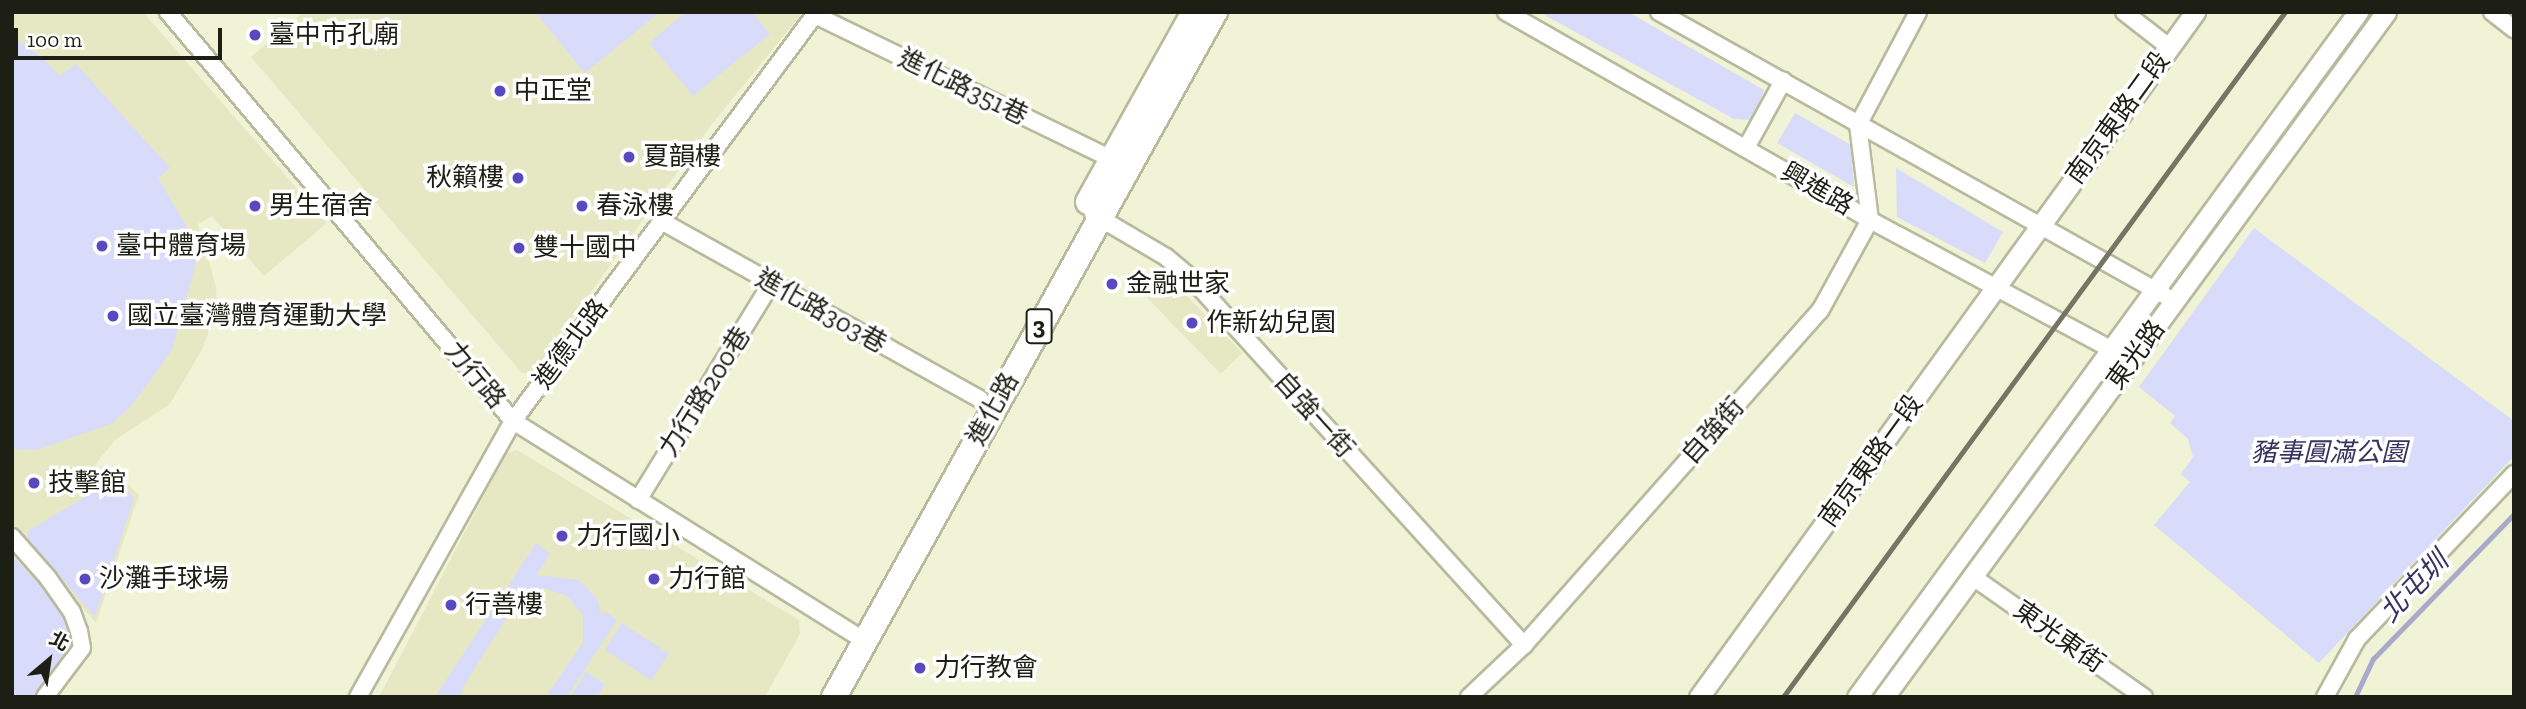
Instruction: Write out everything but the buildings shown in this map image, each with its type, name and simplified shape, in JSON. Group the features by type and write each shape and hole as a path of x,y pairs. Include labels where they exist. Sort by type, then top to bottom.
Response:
{"main road":[{"name":"進化路","path":"818,697 860,638 1091,214 1111,159 1194,12"},
{"name":"進化路","path":"834,697 860,638 980,399 1215,12"}],"street":[{"name":"力行路","path":"168,12 513,421 860,638"},
{"name":"興進路","path":"1506,12 1870,220 2132,361"},
{"path":"1660,12 2175,301"},
{"path":"1870,220 1858,125 1918,12"},
{"path":"2123,12 2169,47"},
{"name":"南京東路二段","path":"2042,225 2195,12"},
{"name":"東光路","path":"1857,697 2358,12"},
{"name":"東光路","path":"1884,697 2386,12"},
{"path":"2493,12 2514,29"},
{"name":"進德北路","path":"358,697 513,421 816,14"},
{"name":"進化路351巷","path":"816,14 1111,159"},
{"path":"1746,148 1783,81"},
{"name":"自強一街","path":"1091,214 1166,257 1193,280 1524,645"},
{"name":"自強街","path":"1469,697 1524,645 1820,311 1870,220"},
{"name":"進化路303巷","path":"663,222 771,285 980,399"},
{"name":"南京東路一段","path":"1699,697 2042,225"},
{"name":"力行路200巷","path":"638,500 771,285"},
{"path":"2327,691 2357,639 2514,474"},
{"path":"12,537 72,612 82,648 45,697"},
{"name":"東光東街","path":"1973,577 2144,697"}],"shaded area":[{"name":"國立臺灣體育運動大學","path":"12,12 143,12 327,223 264,276 212,216 198,224 216,287 217,306 203,348 170,404 115,440 95,465 115,472 139,495 96,623 12,527"},
{"name":"雙十國中","path":"304,12 803,12 712,124 534,371 522,373 251,57"},
{"name":"作新幼兒園","path":"1163,271 1242,353 1221,374 1141,292"},
{"name":"力行國小","path":"517,450 799,620 800,634 765,697 379,697 506,453"}],"green space":[{"path":"535,12 660,12 585,73"},
{"path":"686,12 752,12 770,34 693,96 649,43"},
{"path":"1539,12 1628,12 1764,90 1753,120 1734,119"},
{"name":"臺中體育場","path":"12,37 43,58 60,76 76,64 170,168 158,178 188,229 196,263 172,350 134,403 113,423 37,450 12,449"},
{"path":"1795,113 1851,145 1854,187 1777,143"},
{"path":"1896,168 2003,232 1985,263 1897,217"},
{"name":"豬事圓滿公園","path":"2254,228 2514,421 2514,456 2319,663 2154,525 2190,482 2181,474 2193,457 2188,439 2170,423 2175,416 2139,387"},
{"name":"沙灘手球場","path":"115,479 134,498 95,617 28,540 28,531"},
{"path":"536,543 550,554 536,575 579,580 597,599 602,616 605,611 617,620 567,697 546,697 583,642 583,615 567,596 543,588 519,598 462,689 462,697 435,697"},
{"path":"12,555 68,614 73,645 65,668 38,697 12,697"},
{"path":"622,623 669,653 652,680 605,650"},
{"path":"586,672 605,684 597,697 570,697"}],"waterway":[{"name":"北屯圳","path":"2355,697 2373,659 2514,514"}],"railway":[{"path":"1783,697 2285,12"}],"place":[{"name":"臺中市孔廟","path":"255,35"},
{"name":"中正堂","path":"500,91"},
{"name":"夏韻樓","path":"629,157"},
{"name":"秋籟樓","path":"518,178"},
{"name":"男生宿舍","path":"255,206"},
{"name":"春泳樓","path":"582,206"},
{"name":"臺中體育場","path":"102,246"},
{"name":"雙十國中","path":"519,248"},
{"name":"金融世家","path":"1112,284"},
{"name":"國立臺灣體育運動大學","path":"113,316"},
{"name":"作新幼兒園","path":"1192,323"},
{"name":"技擊館","path":"34,483"},
{"name":"力行國小","path":"562,536"},
{"name":"沙灘手球場","path":"85,579"},
{"name":"力行館","path":"654,579"},
{"name":"行善樓","path":"451,605"},
{"name":"力行教會","path":"920,668"}]}
